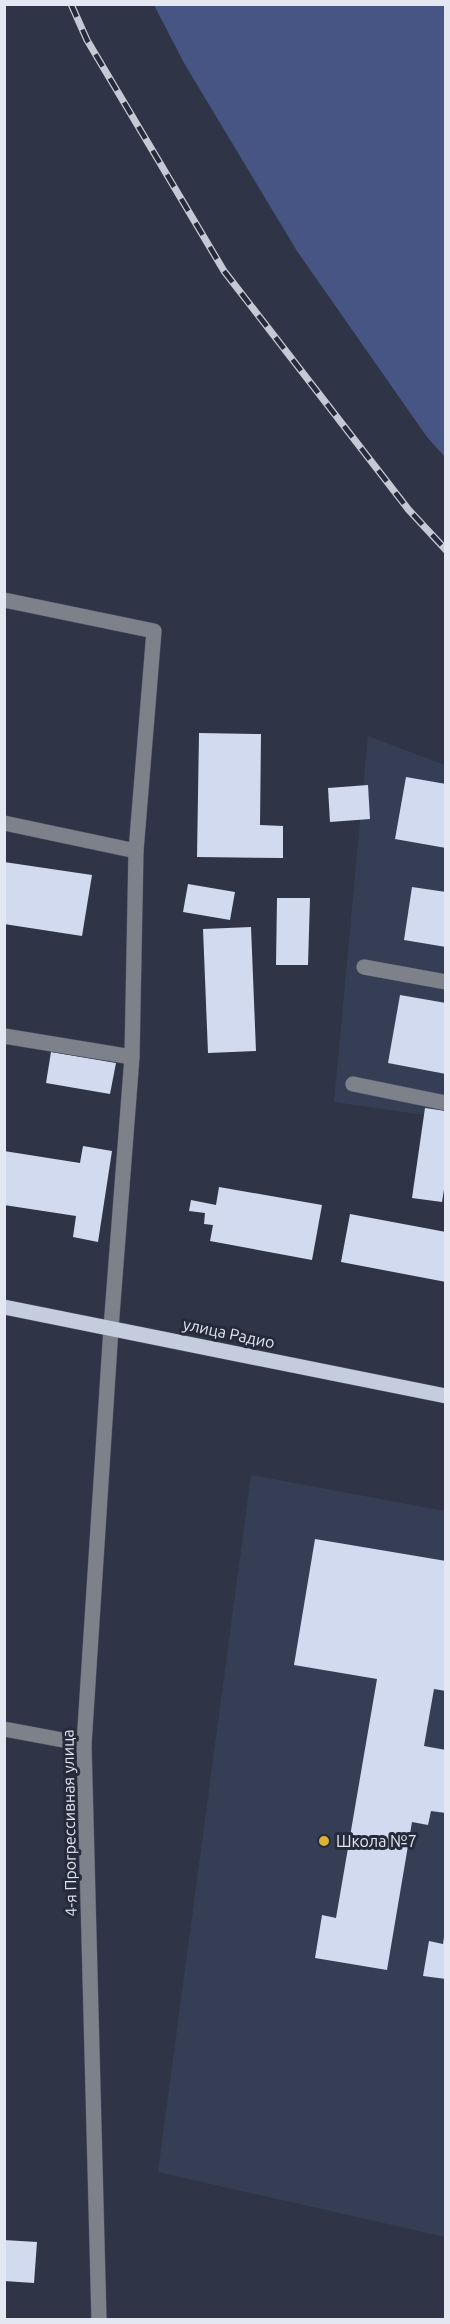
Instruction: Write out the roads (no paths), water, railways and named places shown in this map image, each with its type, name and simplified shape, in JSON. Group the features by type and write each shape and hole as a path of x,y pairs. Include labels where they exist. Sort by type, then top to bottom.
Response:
{"main road":[{"name":"улица Радио","path":"4,1307 446,1396"}],"street":[{"name":"4-я Прогрессивная улица","path":"4,600 154,631 136,851 132,1057 111,1328 84,1744 99,2319"},
{"path":"4,823 136,851"},
{"path":"364,967 446,982"},
{"path":"4,1036 132,1057"},
{"path":"353,1084 446,1103"},
{"path":"4,1729 84,1744"}],"railway":[{"path":"71,4 87,40 224,271 408,509 446,550"}],"place":[{"name":"Школа №7","path":"324,1841"}]}
